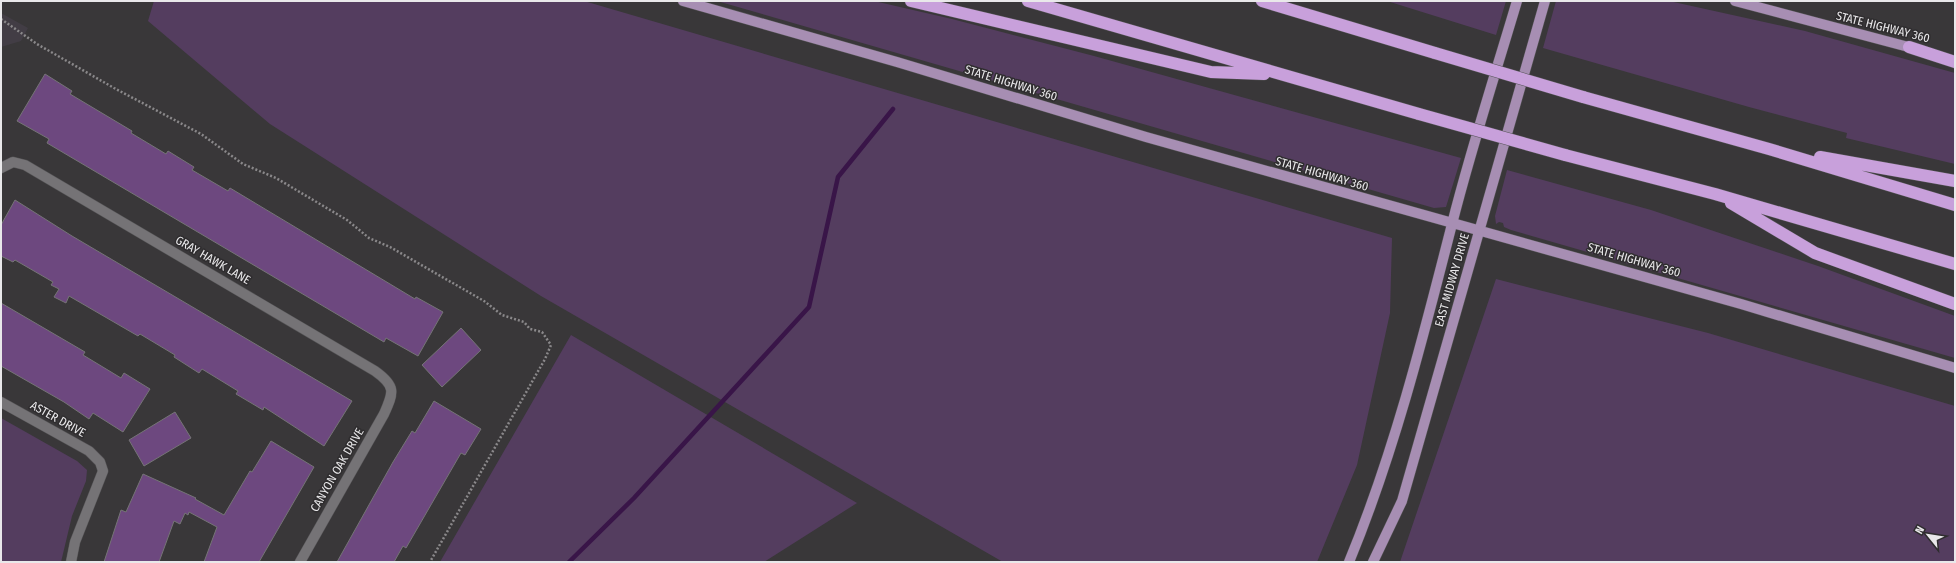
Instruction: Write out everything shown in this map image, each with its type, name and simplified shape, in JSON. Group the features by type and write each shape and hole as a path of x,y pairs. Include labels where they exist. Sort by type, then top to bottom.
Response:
{"highway":[{"path":"911,1 1211,72 1282,74"},
{"path":"1028,1 1419,114 1565,155 1715,194 1955,264"},
{"path":"1262,1 1583,97 1769,149 1955,205"},
{"path":"1909,47 1955,62"},
{"path":"1769,149 1955,181"},
{"path":"1715,194 1815,253 1955,304"}],"main road":[{"name":"STATE HIGHWAY 360","path":"683,1 897,62 1146,137 1741,304 1955,368"},
{"name":"EAST MIDWAY DRIVE","path":"1350,562 1386,464 1433,298 1452,223 1517,1"},
{"name":"EAST MIDWAY DRIVE","path":"1373,562 1402,501 1545,1"},
{"name":"STATE HIGHWAY 360","path":"1735,1 1955,58"}],"street":[{"name":"GRAY HAWK LANE","path":"1,168 13,162 25,165 375,371 387,380 392,390"},
{"name":"CANYON OAK DRIVE","path":"300,562 384,414 391,398 392,390"},
{"name":"ASTER DRIVE","path":"1,402 89,451 100,462 103,471 75,542 71,562"}],"path":[{"path":"1,19 37,44 114,88 201,134 243,164 276,178 347,220 369,238 390,247 484,301 502,315 524,322 535,332 542,332 551,345 546,360 430,562"}],"shaded area":[{"path":"154,1 584,1 1392,238 1390,313 1357,465 1317,562 1003,562 541,296 270,124 148,21"},
{"path":"717,1 874,1 952,19 1094,56 1461,158 1446,207 1434,208"},
{"path":"1387,1 1506,1 1496,35"},
{"path":"1556,1 1669,1 1805,31 1955,73 1955,164 1846,138 1847,133 1749,107 1543,48"},
{"path":"1,13 28,28 21,41 1,47"},
{"path":"1507,170 1651,210 1818,266 1955,316 1955,358 1511,230 1504,227 1503,223 1499,222 1496,224 1495,216"},
{"path":"1496,279 1708,333 1955,406 1955,562 1400,562"},
{"path":"571,335 857,503 764,562 440,562"},
{"path":"1,418 77,461 87,470 86,481 72,516 61,562 1,562"}],"building":[{"path":"45,74 72,91 70,94 132,131 131,133 166,154 168,151 194,167 192,170 228,191 230,188 415,299 416,297 443,312 418,356 386,338 384,342 47,143 49,139 17,121"},
{"path":"15,200 72,236 352,401 324,446 264,407 263,410 236,394 238,391 202,369 199,373 174,357 175,355 140,334 138,336 69,296 66,303 54,297 59,289 51,285 53,282 15,260 13,262 1,256 1,225"},
{"path":"1,303 85,352 83,355 121,378 124,373 150,389 123,432 93,413 89,419 64,402 1,366"},
{"path":"461,328 481,350 442,387 422,365"},
{"path":"434,401 481,429 465,455 461,453 406,548 403,546 394,562 337,562 393,462 412,431 415,433"},
{"path":"175,412 191,438 144,466 129,440"},
{"path":"271,441 314,467 259,562 204,562 217,527 189,512 188,515 185,513 180,524 174,521 159,562 104,562 121,510 126,512 143,474 196,498 195,499 224,515 250,471 252,472"}],"waterway":[{"path":"569,562 634,498 809,307 838,177 893,109"}]}
